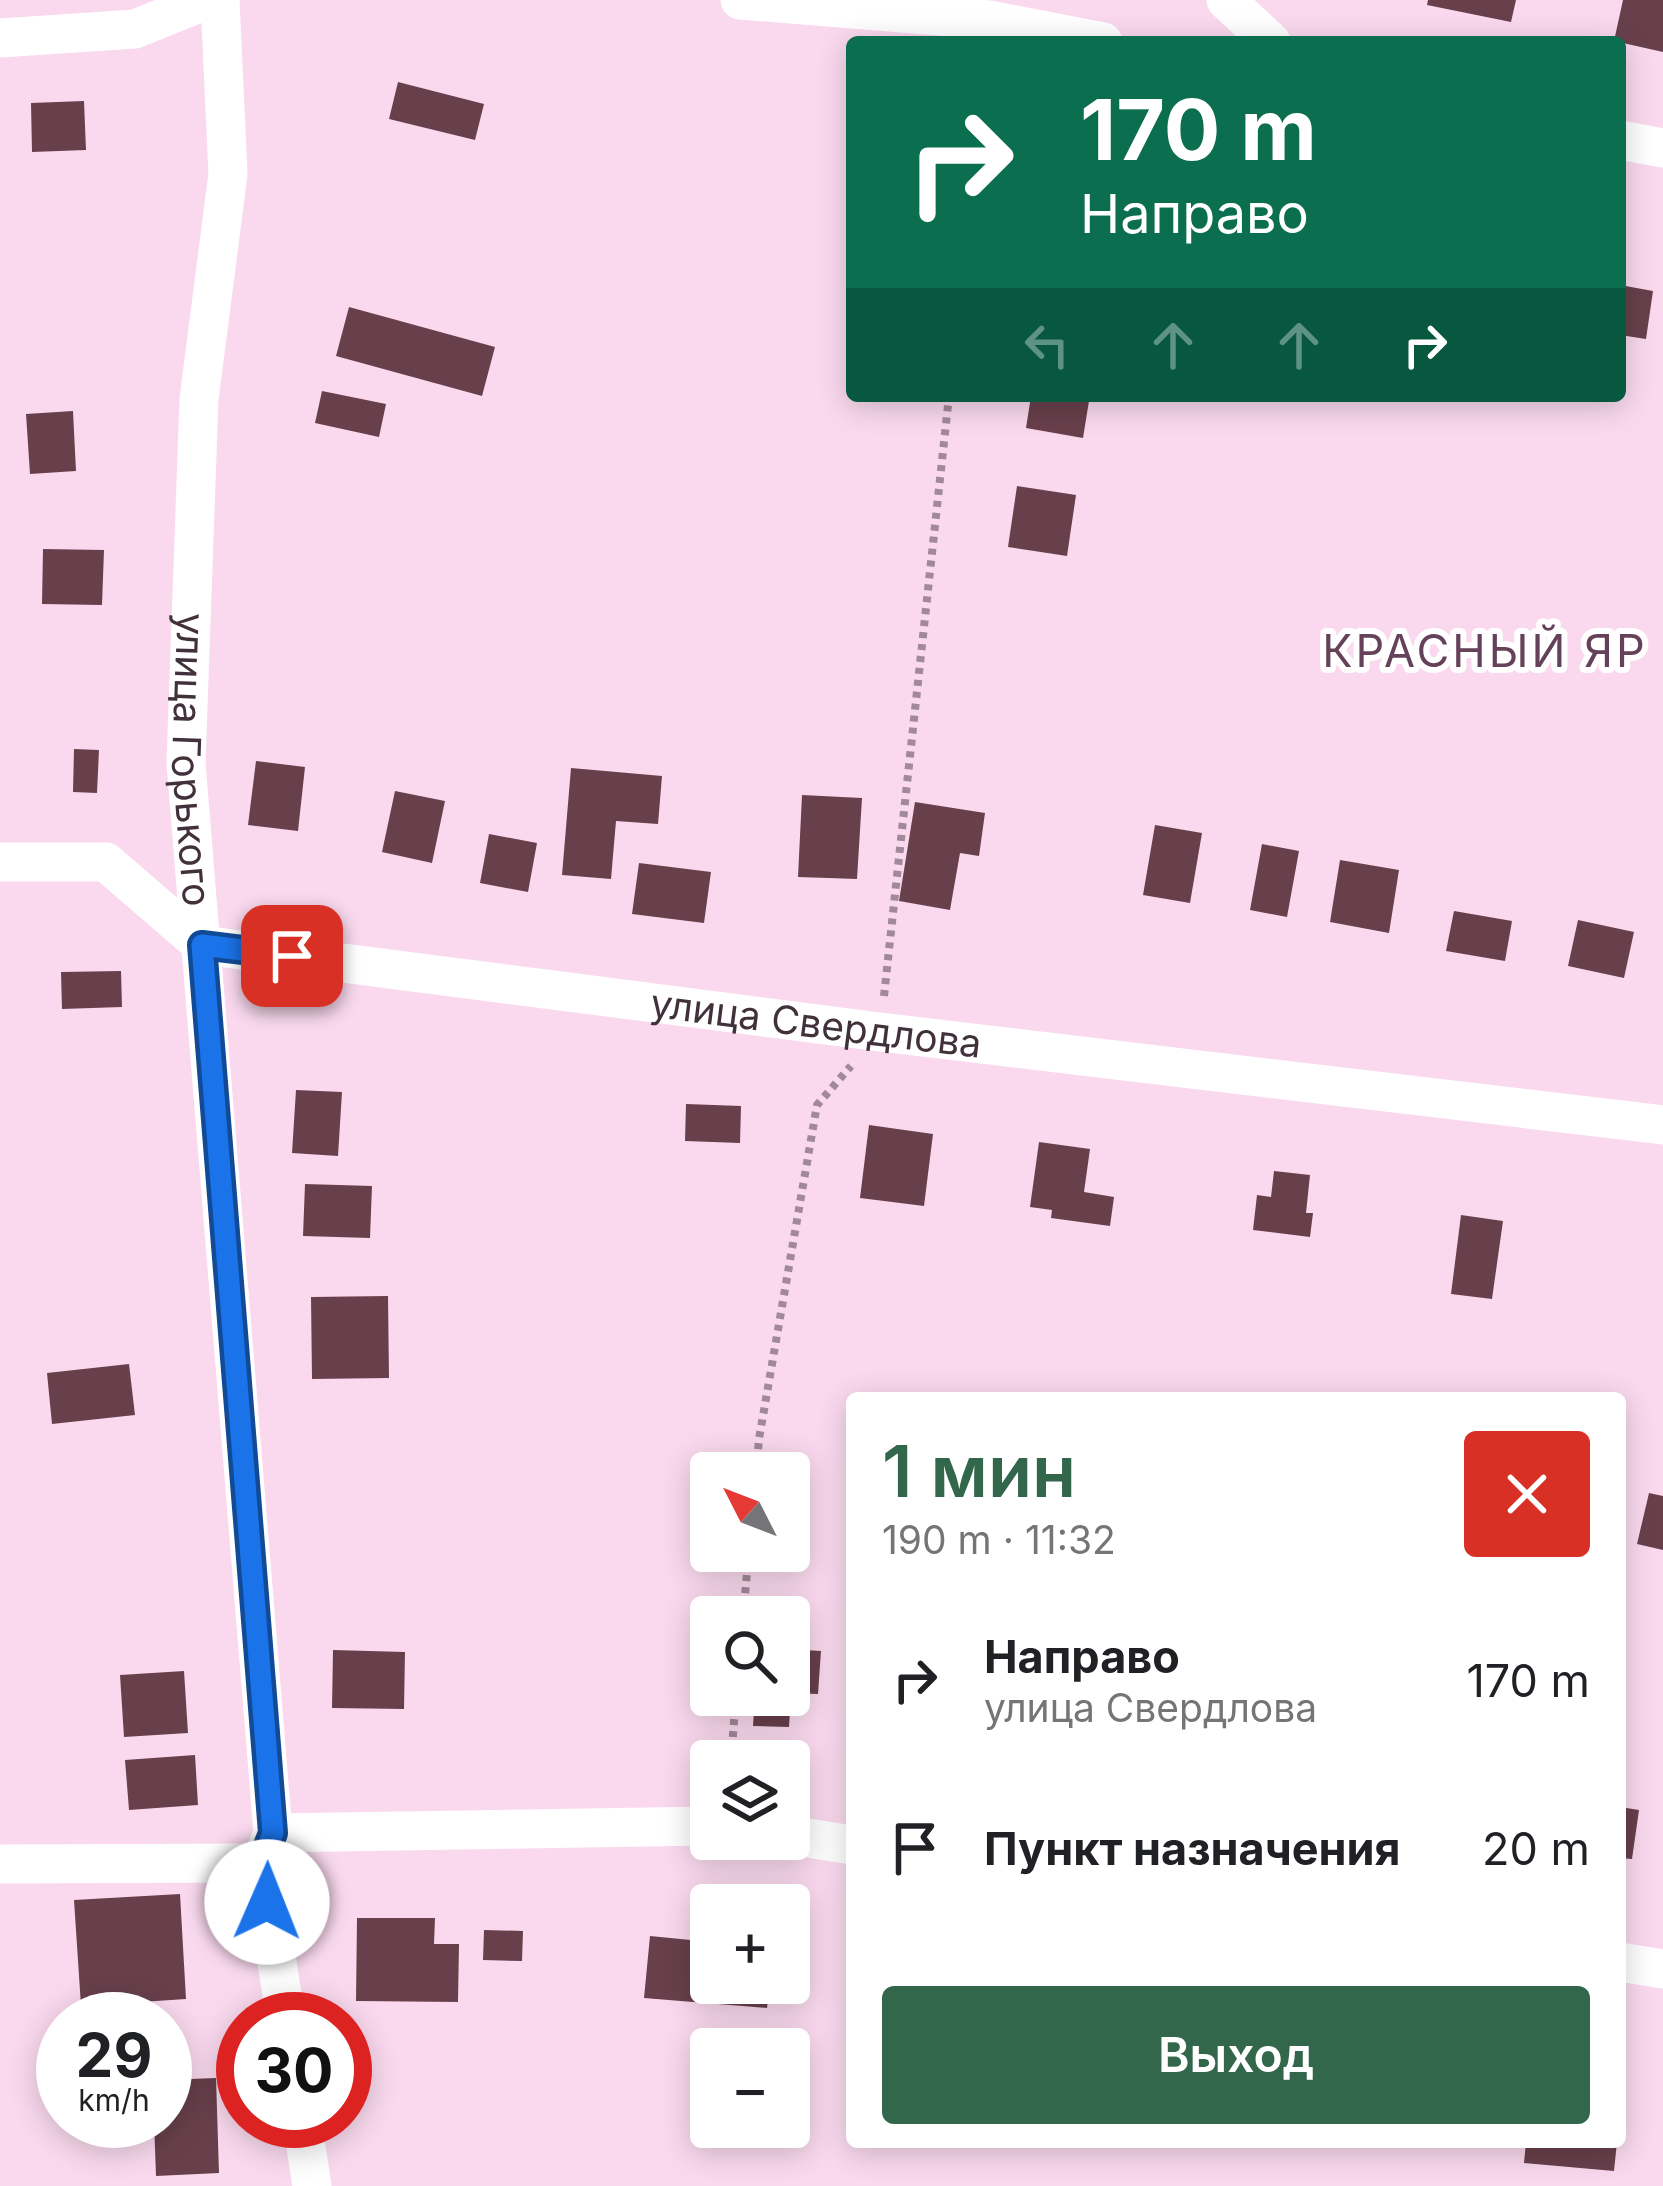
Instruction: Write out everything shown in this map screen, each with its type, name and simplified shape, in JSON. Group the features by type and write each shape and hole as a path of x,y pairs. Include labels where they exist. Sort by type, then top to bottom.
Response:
{"street":[{"path":"0,38 136,28 206,0"},
{"name":"улица Горького","path":"220,0 228,174 199,399 186,763 267,1848 283,1992"},
{"path":"740,0 989,20 1072,36"},
{"path":"1226,0 1265,36"},
{"path":"1626,141 1663,148"},
{"path":"0,862 106,862 202,945"},
{"name":"улица Свердлова","path":"202,945 1663,1125"},
{"path":"0,1864 690,1827"},
{"path":"810,1838 846,1844"},
{"path":"1626,1963 1663,1969"},
{"path":"306,2148 312,2186"}],"path":[{"path":"758,1452 817,1105 880,1032 948,402"}],"building":[{"path":"1428,0 1516,0 1511,22 1427,5"},
{"path":"1623,0 1663,0 1663,52 1626,44 1626,36 1615,36"},
{"path":"398,82 484,104 475,140 389,119"},
{"path":"84,101 86,150 32,152 31,103"},
{"path":"1626,286 1653,291 1646,339 1626,336"},
{"path":"349,307 495,347 482,396 336,356"},
{"path":"322,391 386,404 379,437 315,423"},
{"path":"1030,402 1089,402 1083,438 1026,428"},
{"path":"73,411 76,471 30,474 26,414"},
{"path":"1017,486 1076,495 1067,556 1008,547"},
{"path":"43,549 104,550 102,605 42,604"},
{"path":"74,749 99,750 97,793 73,792"},
{"path":"256,761 305,767 298,831 248,825"},
{"path":"571,768 662,776 658,824 616,821 611,879 562,875"},
{"path":"395,791 445,801 432,863 382,852"},
{"path":"802,795 862,798 857,879 798,877"},
{"path":"915,802 985,813 979,856 960,853 950,910 899,901"},
{"path":"1155,825 1202,833 1190,903 1143,895"},
{"path":"489,834 537,843 528,892 480,883"},
{"path":"1262,844 1299,851 1287,917 1250,910"},
{"path":"1340,860 1399,870 1389,933 1330,922"},
{"path":"639,863 711,872 704,923 632,914"},
{"path":"1454,911 1512,921 1505,961 1446,951"},
{"path":"1578,920 1634,932 1624,978 1568,966"},
{"path":"121,971 122,1007 62,1009 61,972"},
{"path":"296,1090 342,1092 338,1156 292,1153"},
{"path":"686,1104 741,1106 740,1143 685,1141"},
{"path":"869,1125 933,1134 924,1206 860,1198"},
{"path":"1039,1142 1090,1149 1084,1192 1114,1197 1110,1226 1051,1218 1052,1210 1030,1207"},
{"path":"1274,1171 1310,1175 1306,1213 1313,1213 1310,1237 1253,1230 1257,1195 1271,1197"},
{"path":"305,1184 372,1186 370,1238 303,1236"},
{"path":"1461,1215 1503,1221 1492,1299 1451,1294"},
{"path":"388,1296 389,1378 312,1379 311,1297"},
{"path":"129,1364 135,1415 52,1424 47,1373"},
{"path":"1649,1493 1663,1496 1663,1550 1637,1544"},
{"path":"333,1650 405,1652 404,1709 332,1708"},
{"path":"810,1650 821,1651 818,1694 810,1694"},
{"path":"184,1671 188,1733 124,1737 120,1675"},
{"path":"754,1716 790,1716 789,1727 753,1726"},
{"path":"195,1755 198,1805 129,1810 125,1760"},
{"path":"1626,1808 1639,1810 1632,1859 1626,1858"},
{"path":"180,1894 186,1992 80,1992 74,1900"},
{"path":"357,1918 435,1918 434,1944 459,1944 458,2002 372,2001 372,1992 356,1992"},
{"path":"484,1930 523,1931 522,1961 483,1960"},
{"path":"650,1936 690,1940 690,2002 644,1998"},
{"path":"718,2004 767,2004 767,2008"},
{"path":"216,2078 219,2173 156,2176 155,2148 192,2148 192,2079"},
{"path":"1525,2148 1616,2148 1614,2171 1524,2163"}],"district":[{"name":"КРАСНЫЙ ЯР","path":"1485,651"}],"route":[{"path":"267,1902 261,1864 273,1833 202,945 292,956"}]}
